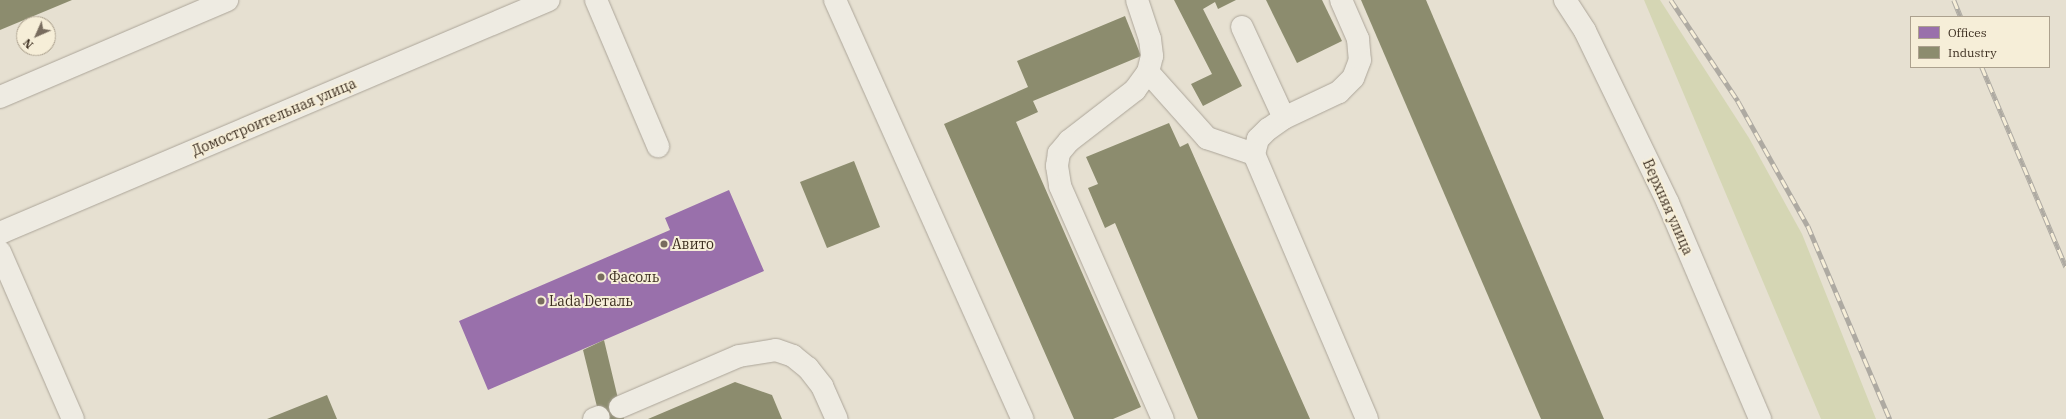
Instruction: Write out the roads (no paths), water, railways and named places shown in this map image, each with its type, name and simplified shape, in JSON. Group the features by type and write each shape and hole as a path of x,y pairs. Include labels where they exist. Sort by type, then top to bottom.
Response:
{"street":[{"path":"0,97 227,0"},
{"name":"Домостроительная улица","path":"0,234 549,0"},
{"path":"596,0 658,146"},
{"path":"835,0 1022,419"},
{"path":"1137,0 1150,39 1152,56 1148,72 1135,90 1069,141 1059,153 1057,166 1060,186 1163,419"},
{"path":"1341,0 1358,39 1360,60 1353,78 1338,92 1284,118 1268,129 1258,139 1254,154 1367,419"},
{"name":"Верхняя улица","path":"1565,0 1584,31 1668,203 1760,419"},
{"path":"1242,27 1284,118"},
{"path":"1148,72 1207,138 1254,154"},
{"path":"0,252 73,419"},
{"path":"620,407 739,356 756,352 776,350 793,356 808,368 822,386 837,419"}],"railway":[{"path":"1671,0 1738,101 1808,226 1890,419"},
{"path":"1954,0 1961,16"},
{"path":"1982,68 2066,267"}],"place":[{"name":"Авито","path":"664,244"},
{"name":"Фасоль","path":"601,277"},
{"name":"Lada Dеталь","path":"541,301"}]}
